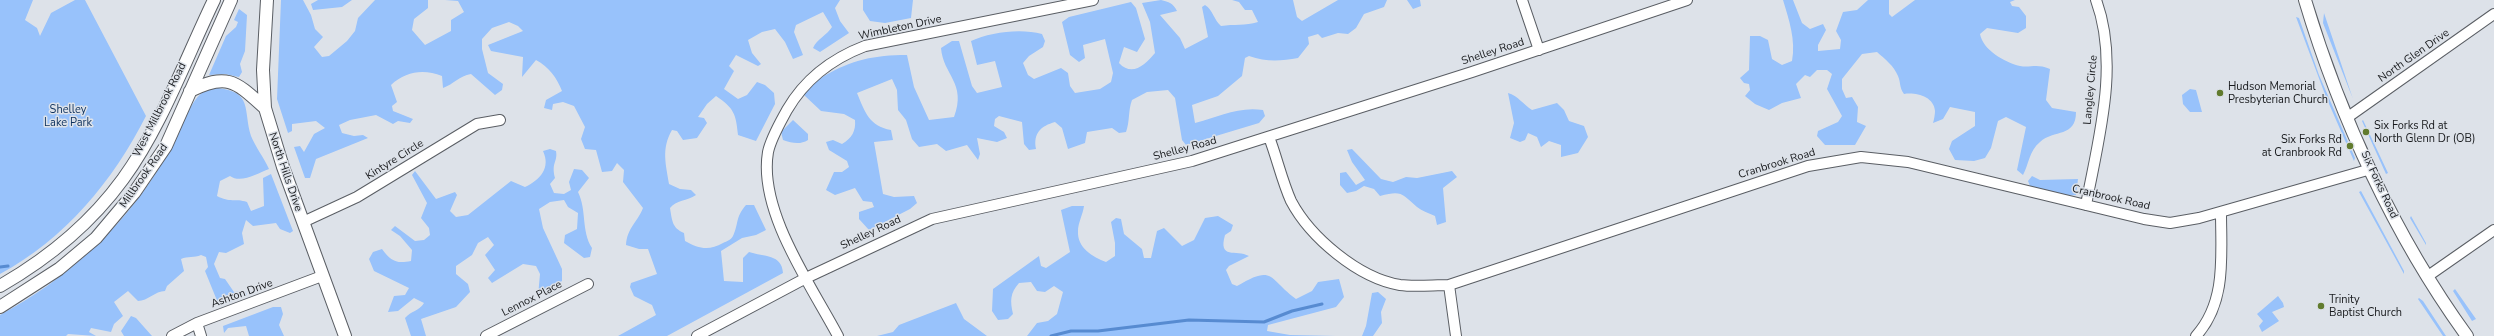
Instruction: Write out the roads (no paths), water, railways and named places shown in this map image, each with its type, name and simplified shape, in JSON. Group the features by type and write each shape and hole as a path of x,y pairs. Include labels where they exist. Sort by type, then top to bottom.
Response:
{"main road":[{"name":"West Millbrook Road","path":"0,286 32,267 80,226 123,179 152,129 214,0"},
{"name":"Millbrook Road","path":"0,306 59,269 96,238 134,193 166,146 231,0"},
{"name":"North Hills Drive","path":"267,0 263,70 265,108 271,131 302,222 345,336"},
{"name":"Six Forks Road","path":"2305,0 2331,76 2371,169 2392,213 2428,276 2467,336"},
{"path":"190,91 208,82 228,81 244,89 265,108"}],"street":[{"name":"Wimbleton Drive","path":"838,336 779,226 768,193 767,169 770,146 782,119 794,98 809,81 839,58 865,46 1093,0"},
{"path":"1522,0 1539,50"},
{"name":"Shelley Road","path":"697,336 806,278 906,230 940,217 1192,161 1539,50 1687,0"},
{"name":"Langley Circle","path":"2086,205 2104,107 2107,50 2096,0"},
{"name":"North Glen Drive","path":"2348,117 2494,14"},
{"name":"Kintyre Circle","path":"302,222 357,197 477,124 500,120"},
{"name":"Cranbrook Road","path":"1269,137 1292,201 1315,234 1347,262 1374,276 1399,285 1449,285 1781,175 1841,159 1880,158 1908,162 2086,205 2170,223 2220,212 2371,169"},
{"path":"2196,336 2216,306 2221,260 2220,212"},
{"path":"2428,276 2494,230"},
{"name":"Ashton Drive","path":"172,336 197,323 322,276"},
{"name":"Lennox Place","path":"486,336 588,284"},
{"path":"1449,285 1456,336"},
{"path":"197,323 201,336"}],"waterway":[{"path":"0,267 8,266"},
{"path":"1051,336 1071,331 1098,331 1189,320 1264,322 1292,311 1322,304"}],"place":[{"name":"Hudson Memorial Presbyterian Church","path":"2220,93"},
{"name":"Six Forks Rd at North Glenn Dr (OB)","path":"2366,132"},
{"name":"Six Forks Rd at Cranbrook Rd","path":"2350,146"},
{"name":"Trinity Baptist Church","path":"2321,306"}],"park label":[{"name":"Shelley Lake Park","path":"68,116"}]}
